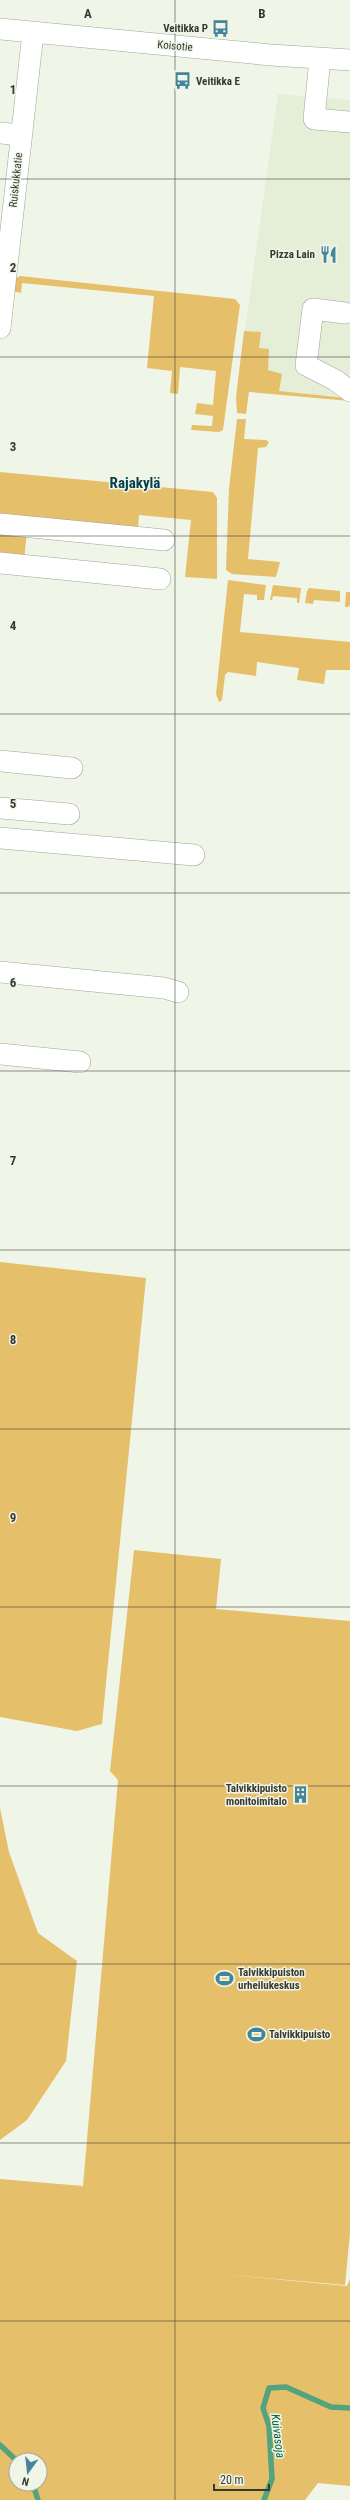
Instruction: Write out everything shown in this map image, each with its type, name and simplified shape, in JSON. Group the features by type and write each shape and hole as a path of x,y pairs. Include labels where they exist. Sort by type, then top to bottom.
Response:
{"street":[{"name":"Koisotie","path":"0,29 320,60 350,60"},
{"name":"Ruiskukkatie","path":"0,328 33,33"},
{"path":"320,60 314,119 350,122"},
{"path":"0,133 21,136"},
{"path":"344,313 313,309 306,365 336,380 350,391"},
{"path":"0,524 164,540"},
{"path":"0,563 160,579"},
{"path":"0,761 72,768"},
{"path":"0,808 69,814"},
{"path":"0,838 194,856"},
{"path":"0,972 164,988 178,992"},
{"path":"0,1054 80,1062"}],"shaded area":[{"path":"278,94 350,100 350,369 346,398 237,387"},
{"path":"20,276 235,299 240,305 223,430 219,432 191,430 192,425 212,426 213,416 195,414 197,403 213,405 216,371 180,367 178,394 170,393 172,371 147,368 154,296 22,283 21,293 13,291 16,278"},
{"path":"244,331 261,332 259,348 269,349 268,370 282,374 279,391 346,398 350,399 350,401 249,392 246,414 237,413 236,397"},
{"path":"237,419 246,419 244,439 266,440 269,442 266,447 258,448 248,559 280,562 276,577 232,574 226,570 229,488"},
{"path":"0,472 213,492 217,498 217,579 185,577 191,520 139,515 138,528 36,517 28,520 0,517"},
{"path":"0,529 27,531 24,561 0,559"},
{"path":"228,580 266,585 264,600 257,600 257,595 244,594 240,632 350,642 350,670 326,670 324,684 297,680 299,668 257,662 256,676 228,672 225,675 222,700 219,702 216,694"},
{"path":"273,585 301,588 299,603 297,603 297,598 273,596 272,600 270,600"},
{"path":"309,588 340,591 340,602 314,600 313,604 305,603"},
{"path":"346,592 350,592 350,605 348,607 345,607"},
{"path":"0,1262 146,1278 102,1724 77,1731 0,1717"},
{"path":"134,1550 221,1559 216,1609 350,1621 350,2233 345,2285 219,2274 347,2286 350,2279 350,2486 318,2483 305,2500 0,2500 0,2179 83,2186 118,1780 110,1771"},
{"path":"0,1808 9,1852 38,1933 77,1961 66,2061 27,2120 0,2140"}],"waterway":[{"name":"Kuivasoja","path":"264,2500 272,2479 269,2426 263,2408 269,2388 286,2387 331,2407 350,2408"},
{"name":"Kuivasoja","path":"0,2445 8,2452"},
{"name":"Kuivasoja","path":"36,2492 38,2500"}],"place":[{"name":"Veitikka P","path":"221,28"},
{"name":"Veitikka E","path":"183,81"},
{"name":"Pizza Lain","path":"328,254"},
{"name":"Talvikkipuisto monitoimitalo","path":"300,1794"},
{"name":"Talvikkipuiston urheilukeskus","path":"225,1978"},
{"name":"Talvikkipuisto","path":"256,2034"}],"district":[{"name":"Rajakylä","path":"135,483"}]}
